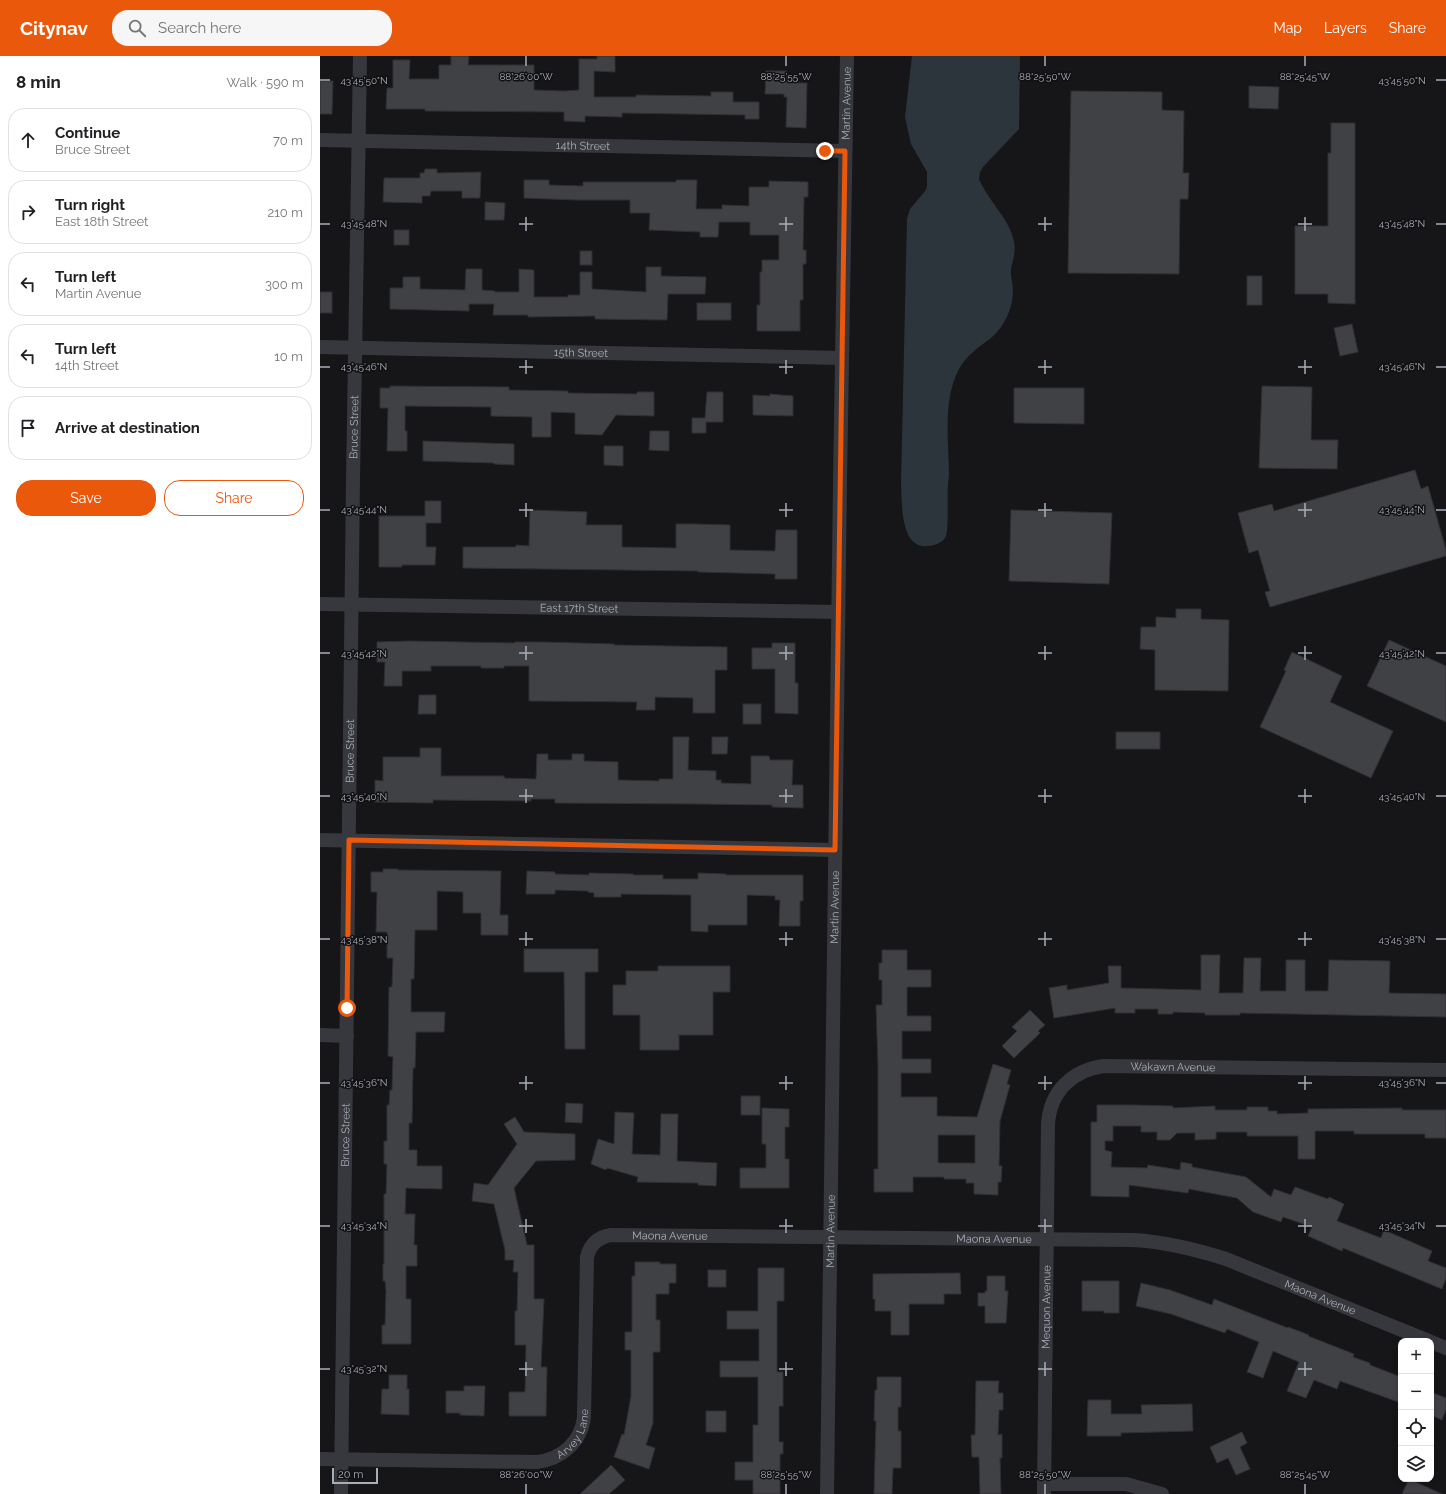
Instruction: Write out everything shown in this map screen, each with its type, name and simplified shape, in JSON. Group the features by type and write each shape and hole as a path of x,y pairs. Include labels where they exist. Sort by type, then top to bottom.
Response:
{"street":[{"name":"Bruce Street","path":"341,1494 360,56"},
{"name":"Martin Avenue","path":"828,1494 838,612 847,56"},
{"name":"14th Street","path":"320,140 845,151"},
{"name":"15th Street","path":"320,347 842,358"},
{"name":"East 17th Street","path":"320,604 838,612"},
{"path":"320,840 835,850"},
{"path":"320,1035 347,1036"},
{"name":"Wakawn Avenue","path":"1047,1239 1048,1124 1050,1110 1061,1088 1080,1073 1091,1068 1104,1066 1446,1070"},
{"name":"Maona Avenue","path":"586,1267 587,1258 591,1247 600,1239 611,1235 1143,1241 1197,1250 1226,1259 1423,1338"},
{"name":"Mequon Avenue","path":"1044,1489 1047,1239"},
{"name":"Arvey Lane","path":"320,1459 538,1462 552,1459 566,1450 580,1434 584,1417 586,1267"},
{"name":"Maona Avenue","path":"1434,1343 1446,1348"},
{"path":"1044,1489 1126,1484 1162,1494"}],"shaded area":[{"path":"912,56 1020,56 1019,129 983,167 980,172 979,179 987,194 1004,218 1012,234 1015,249 1011,271 1013,290 1012,303 1010,310 1000,328 991,338 965,360 954,381 948,408 949,477 948,519 946,534 942,541 935,545 928,546 919,545 912,541 907,533 904,523 901,483 907,219 910,209 926,190 927,186 927,172 911,144 905,117"}],"building":[{"path":"451,56 469,56 468,65 534,65 534,90 564,91 579,90 579,59 597,59 597,56 615,56 615,72 594,71 594,97 636,97 636,95 711,96 711,92 733,92 733,102 759,102 759,119 745,119 745,115 622,113 622,117 585,116 585,122 564,121 564,112 425,111 425,109 386,109 387,88 393,88 393,60 410,60 409,79 439,79 439,65 451,65"},
{"path":"766,71 787,71 787,83 807,83 806,128 786,127 787,97 784,97 784,94 765,94"},
{"path":"320,81 333,81 332,114 320,114"},
{"path":"1249,86 1279,87 1278,109 1249,108"},
{"path":"1071,91 1162,92 1162,110 1184,111 1183,173 1189,173 1188,199 1180,199 1179,274 1068,273"},
{"path":"1331,123 1355,123 1355,304 1328,303 1328,294 1295,294 1295,226 1328,226 1328,153 1331,153"},
{"path":"425,169 437,169 437,173 481,172 480,198 462,198 462,191 431,191 430,196 422,196 422,203 383,202 384,178 420,178 420,173 424,173"},
{"path":"524,180 549,180 549,185 583,186 583,182 676,182 676,180 697,180 696,209 722,209 722,205 749,206 749,187 769,187 769,181 808,182 808,197 804,197 803,250 806,250 806,264 803,264 803,300 800,300 800,331 757,331 757,305 760,305 760,272 762,272 762,260 779,260 779,235 750,235 750,222 719,222 718,237 700,237 700,232 649,230 650,213 630,213 630,200 524,198"},
{"path":"485,202 505,203 504,220 485,220"},
{"path":"394,230 409,230 409,245 394,245"},
{"path":"580,251 592,251 592,265 580,265"},
{"path":"646,267 661,267 661,276 706,277 705,294 668,294 667,320 595,319 595,316 528,317 528,315 493,315 494,304 469,304 469,311 390,309 390,288 403,288 403,277 420,277 420,289 465,290 466,269 482,269 482,290 495,292 519,292 519,269 534,270 534,297 568,297 568,295 580,295 580,272 592,272 592,289 646,292"},
{"path":"1247,276 1262,276 1262,305 1247,305"},
{"path":"320,292 332,292 332,313 320,313"},
{"path":"697,303 731,303 731,320 697,320"},
{"path":"1352,324 1358,352 1340,356 1334,328"},
{"path":"390,386 509,387 509,390 568,391 568,393 637,394 637,392 654,392 654,416 616,415 602,435 575,434 575,413 551,412 551,437 532,437 532,417 491,416 491,407 405,406 407,451 387,451 388,408 380,408 380,388 390,388"},
{"path":"1262,386 1312,387 1311,440 1338,440 1337,469 1259,468"},
{"path":"1014,388 1084,388 1084,424 1014,423"},
{"path":"707,392 723,392 723,422 706,422 706,433 692,433 692,418 705,418"},
{"path":"770,394 793,396 793,416 753,415 753,395 770,396"},
{"path":"650,431 669,431 669,451 649,450"},
{"path":"423,441 514,444 514,465 423,461"},
{"path":"604,446 623,446 623,466 604,465"},
{"path":"1415,470 1421,489 1428,486 1446,550 1446,556 1270,607 1265,592 1270,591 1258,550 1249,553 1238,513 1272,504 1274,511"},
{"path":"425,501 441,501 441,523 426,523 426,547 436,547 435,565 379,567 379,516 425,516"},
{"path":"530,510 587,512 586,525 622,525 622,547 676,548 676,524 695,524 730,525 730,550 775,551 776,530 797,530 797,579 775,579 775,574 698,571 463,568 463,547 529,546"},
{"path":"1011,510 1112,513 1109,584 1009,581"},
{"path":"1176,609 1201,609 1201,619 1229,620 1228,691 1155,690 1155,650 1140,649 1141,627 1156,627 1156,617 1176,618"},
{"path":"1389,640 1446,666 1446,722 1367,686"},
{"path":"409,641 515,643 542,642 727,647 727,670 715,670 715,713 693,713 693,698 655,697 655,710 636,710 637,702 529,701 529,666 481,668 481,666 431,666 431,671 402,671 402,686 384,686 385,662 377,662 377,642"},
{"path":"772,643 795,643 795,683 798,683 798,714 775,713 775,669 752,669 752,648 772,648"},
{"path":"1292,652 1342,676 1330,702 1393,731 1371,778 1260,727 1286,671 1284,670"},
{"path":"419,695 436,695 436,714 418,714"},
{"path":"743,704 761,704 761,724 743,724"},
{"path":"1116,732 1160,732 1160,749 1116,749"},
{"path":"673,737 689,737 688,770 716,771 716,780 721,780 721,783 751,784 751,756 769,756 770,760 793,760 792,785 803,785 803,808 772,807 772,805 555,803 555,799 531,799 531,801 433,800 433,803 375,802 375,780 383,781 383,757 420,757 420,748 441,748 441,776 504,776 504,778 536,779 537,754 548,754 548,760 572,760 572,754 584,754 584,761 618,762 618,780 659,781 659,779 673,779"},
{"path":"712,737 728,737 727,754 712,754"},
{"path":"383,869 501,871 500,915 508,915 508,935 481,935 481,913 463,913 463,892 437,891 437,930 415,930 414,979 411,979 411,1012 445,1012 444,1032 416,1032 415,1068 413,1068 412,1123 409,1123 409,1150 417,1150 417,1166 442,1166 442,1189 406,1188 405,1214 415,1214 414,1245 417,1245 417,1266 406,1266 406,1299 411,1299 411,1344 382,1344 382,1325 385,1325 386,1291 385,1281 383,1281 384,1194 386,1194 387,1164 384,1164 384,1141 387,1141 387,1105 389,1105 390,1090 392,1090 393,1057 388,1056 389,987 392,987 393,958 387,958 387,932 376,932 377,892 371,892 371,872 383,872"},
{"path":"527,871 589,875 589,873 663,875 663,879 698,879 698,873 726,875 803,875 803,901 800,901 800,926 779,926 780,900 775,900 775,896 747,895 747,925 708,925 708,932 691,931 691,895 621,894 621,897 594,897 594,893 588,891 555,890 555,894 526,894"},
{"path":"524,949 598,949 598,972 585,972 585,1049 565,1049 564,972 524,972"},
{"path":"882,950 907,950 907,970 931,970 931,987 907,987 907,1016 931,1016 931,1031 902,1031 902,1059 931,1059 931,1073 901,1073 901,1097 937,1097 937,1116 977,1117 993,1064 1011,1070 1007,1084 1010,1085 1000,1121 999,1166 1002,1166 1001,1182 998,1182 998,1195 974,1194 974,1183 966,1183 966,1179 944,1179 944,1177 913,1177 913,1192 874,1192 874,1169 878,1169 878,1066 876,1005 882,1005 882,980 879,980 879,963 882,963","holes":["938,1135 975,1135 975,1163 938,1162"]},
{"path":"1201,955 1220,955 1219,993 1243,993 1244,958 1261,958 1260,991 1286,991 1286,960 1305,960 1305,991 1328,991 1329,960 1390,961 1389,993 1446,994 1446,1017 1240,1013 1240,1015 1205,1015 1205,1013 1173,1012 1173,1014 1158,1014 1158,1009 1135,1009 1135,1013 1115,1013 1115,1008 1054,1018 1049,988 1067,985 1067,990 1109,983 1108,966 1121,966 1121,988 1201,990"},
{"path":"658,966 730,966 730,992 713,992 713,1035 679,1035 679,1050 640,1050 640,1015 613,1015 613,985 626,985 626,971 658,971"},
{"path":"1030,1010 1045,1025 1038,1031 1040,1033 1014,1058 1002,1046 1017,1031 1012,1027"},
{"path":"741,1096 760,1096 760,1115 741,1115"},
{"path":"566,1103 583,1104 582,1123 565,1122"},
{"path":"1097,1105 1173,1106 1173,1108 1215,1106 1215,1110 1247,1110 1247,1107 1268,1107 1268,1111 1277,1111 1277,1114 1308,1113 1308,1109 1402,1108 1402,1110 1446,1110 1446,1138 1425,1138 1425,1134 1354,1134 1354,1131 1315,1131 1315,1159 1298,1159 1298,1136 1247,1136 1247,1132 1216,1132 1216,1139 1195,1140 1195,1133 1177,1133 1170,1140 1157,1140 1157,1132 1141,1132 1141,1126 1113,1126 1113,1141 1105,1141 1105,1150 1112,1152 1111,1167 1147,1168 1148,1165 1180,1170 1181,1162 1192,1164 1192,1167 1246,1177 1271,1197 1274,1189 1291,1195 1295,1187 1328,1199 1329,1197 1344,1204 1337,1221 1381,1238 1384,1230 1432,1251 1428,1261 1446,1268 1446,1278 1442,1289 1343,1248 1342,1251 1308,1236 1312,1227 1283,1217 1281,1222 1253,1212 1237,1198 1189,1189 1188,1193 1129,1185 1129,1197 1091,1196 1091,1122 1097,1122"},
{"path":"762,1108 789,1109 789,1127 785,1127 785,1159 789,1159 789,1188 740,1188 740,1168 766,1168 766,1144 762,1144"},
{"path":"615,1112 634,1113 632,1154 660,1155 661,1114 678,1114 677,1161 717,1163 716,1186 698,1185 698,1183 637,1182 638,1177 607,1168 606,1170 591,1164 598,1139 614,1144"},
{"path":"515,1117 524,1132 575,1134 575,1160 536,1161 514,1188 527,1245 534,1245 534,1299 544,1299 541,1367 547,1367 546,1416 509,1416 509,1392 525,1392 526,1345 515,1345 515,1311 517,1311 518,1272 513,1272 514,1260 505,1260 505,1250 494,1204 472,1201 474,1183 488,1185 517,1144 504,1124"},
{"path":"635,1262 660,1262 660,1264 676,1264 676,1283 669,1283 669,1294 656,1294 656,1320 660,1320 660,1352 653,1352 653,1423 646,1445 655,1448 649,1469 614,1457 622,1434 624,1435 631,1396 631,1350 625,1350 625,1332 632,1332 632,1276 635,1276"},
{"path":"758,1268 784,1268 784,1301 777,1301 777,1372 783,1372 783,1406 779,1406 779,1442 783,1442 783,1454 780,1454 780,1494 753,1494 753,1480 735,1480 735,1462 753,1462 753,1425 758,1425 758,1377 720,1377 720,1361 759,1361 759,1329 727,1329 727,1311 758,1311"},
{"path":"708,1270 726,1270 726,1287 708,1287"},
{"path":"960,1273 961,1294 944,1294 944,1304 909,1304 909,1335 891,1335 891,1311 875,1311 875,1299 873,1299 873,1274"},
{"path":"987,1276 1005,1276 1005,1291 1008,1291 1006,1323 985,1323 985,1306 978,1306 978,1293 985,1293 985,1291 987,1291"},
{"path":"1082,1281 1119,1281 1119,1313 1082,1311"},
{"path":"1141,1283 1170,1290 1212,1305 1214,1299 1309,1335 1308,1336 1354,1354 1353,1357 1370,1363 1370,1365 1398,1376 1398,1402 1340,1381 1337,1389 1314,1380 1306,1398 1287,1391 1299,1362 1273,1351 1263,1378 1247,1372 1259,1342 1227,1329 1225,1333 1171,1314 1136,1306"},
{"path":"389,1375 407,1375 407,1389 409,1389 409,1415 381,1414 382,1389 389,1389"},
{"path":"877,1377 901,1377 901,1407 898,1407 898,1431 901,1431 901,1468 893,1468 892,1494 874,1494 876,1421 874,1421"},
{"path":"976,1381 999,1381 998,1393 1003,1393 1003,1410 999,1410 998,1435 1002,1434 1002,1458 1000,1458 1001,1494 980,1494 979,1457 972,1457 971,1435 975,1435"},
{"path":"464,1386 485,1386 484,1416 446,1413 446,1391 464,1391"},
{"path":"1434,1393 1446,1398 1446,1409 1442,1420 1434,1416"},
{"path":"1088,1400 1111,1400 1111,1414 1142,1414 1141,1405 1192,1404 1193,1431 1121,1433 1121,1436 1087,1436"},
{"path":"706,1411 726,1411 726,1432 706,1432"},
{"path":"1242,1432 1247,1443 1240,1447 1250,1469 1236,1475 1228,1458 1217,1463 1210,1447"},
{"path":"611,1465 625,1480 609,1494 580,1494"},
{"path":"1408,1482 1416,1482 1442,1494 1402,1494"}],"route":[{"path":"347,1008 349,840 835,850 845,151 825,151"}]}
